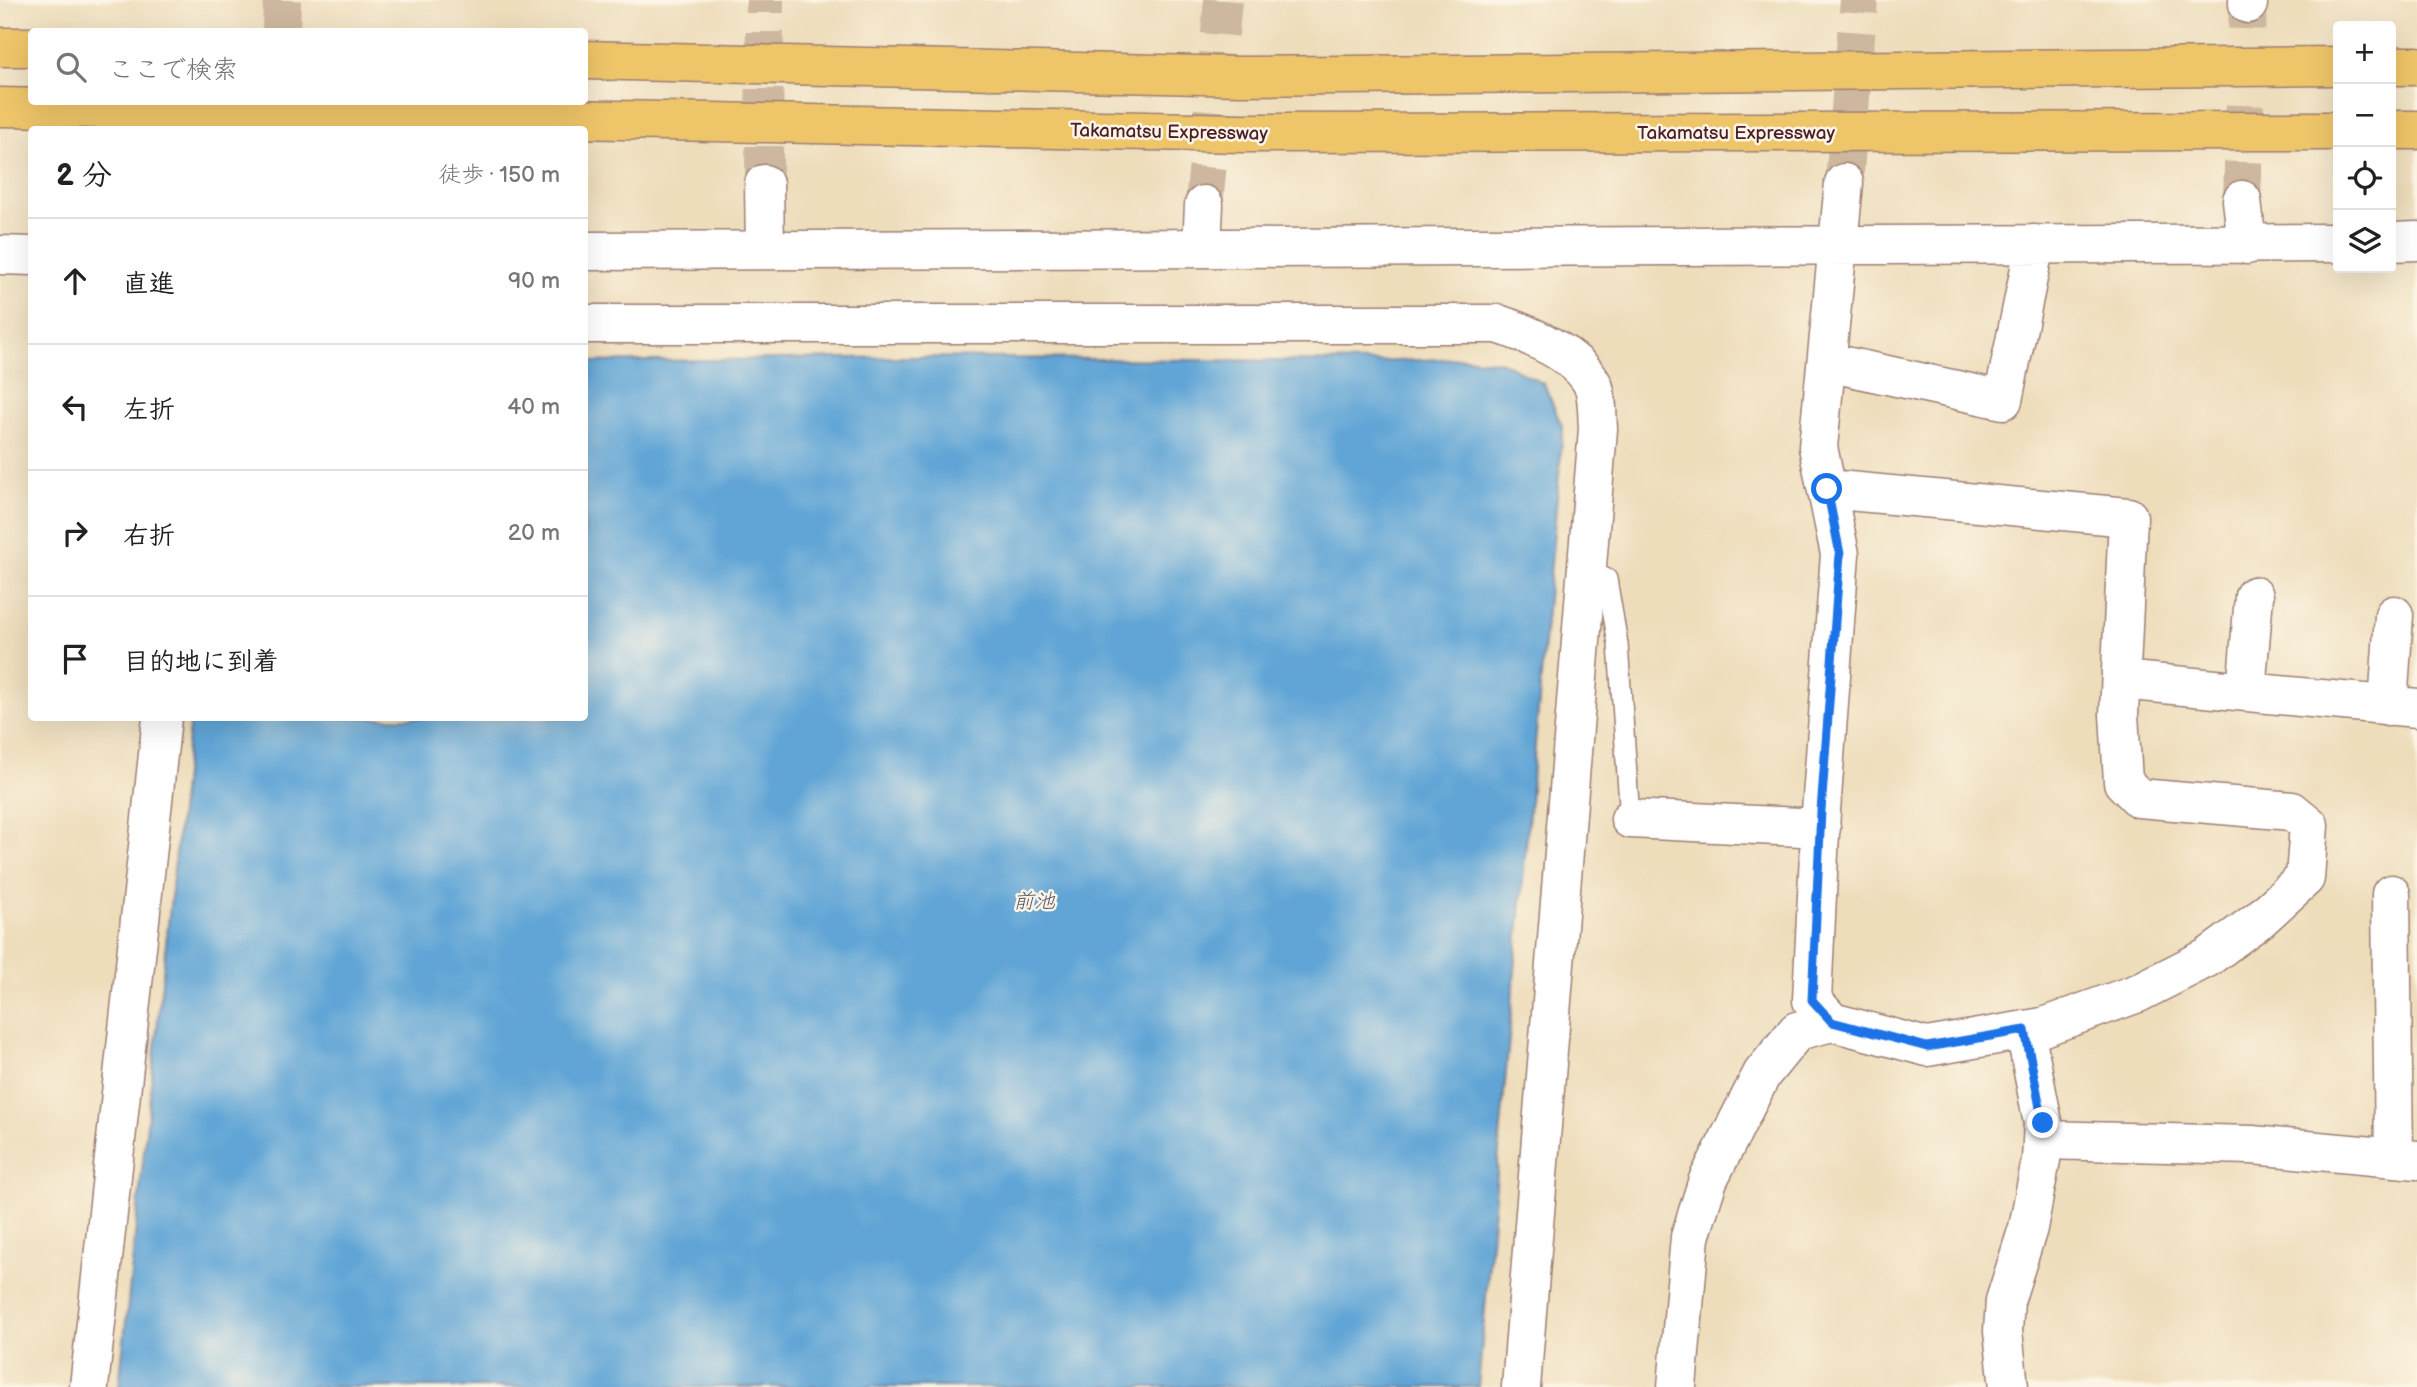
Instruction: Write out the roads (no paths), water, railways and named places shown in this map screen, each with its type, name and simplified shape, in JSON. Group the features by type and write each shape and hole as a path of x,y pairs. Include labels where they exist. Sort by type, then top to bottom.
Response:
{"highway":[{"path":"0,47 28,47"},
{"path":"588,60 1241,76 2333,66"},
{"path":"2396,66 2417,65"},
{"name":"Takamatsu Expressway","path":"0,107 1241,133 2333,131"},
{"path":"2396,130 2417,130"}],"street":[{"path":"1832,1022 1812,1000 1840,554 1818,447 1844,183"},
{"path":"764,184 765,249"},
{"path":"2242,200 2247,245"},
{"path":"1202,247 1204,205"},
{"path":"2396,242 2417,241"},
{"path":"588,251 2333,243"},
{"path":"1828,362 2003,400 2035,244"},
{"path":"0,255 28,256"},
{"path":"588,324 1498,324 1536,337 1567,358 1593,386 1598,429 1521,1387"},
{"path":"1676,1387 1690,1237 1708,1180 1762,1074 1797,1031 1832,1022 1927,1047 2043,1027 2138,993 2207,958 2260,919 2305,878 2309,825 2291,811 2139,798 2123,782 2121,680 2128,517 1827,489"},
{"path":"2246,692 2254,596"},
{"path":"2121,680 2402,707 2394,615"},
{"path":"89,1387 162,721"},
{"path":"1630,819 1821,828"},
{"path":"2042,1140 2252,1145 2406,1159 2391,894"},
{"path":"2010,1387 2003,1331 2005,1301 2028,1228 2043,1123 2025,1030"}],"lane":[{"path":"1587,569 1607,579 1618,644 1630,819"}],"water":[{"name":"前池","path":"914,357 1377,362 1464,358 1502,362 1544,384 1563,429 1478,1387 119,1387 190,721 588,721 588,362"}],"tunnel":[{"path":"281,28 282,0"},
{"path":"764,184 765,0"},
{"path":"1204,205 1223,0"},
{"path":"1844,183 1859,0"},
{"path":"2242,200 2248,4"}]}
